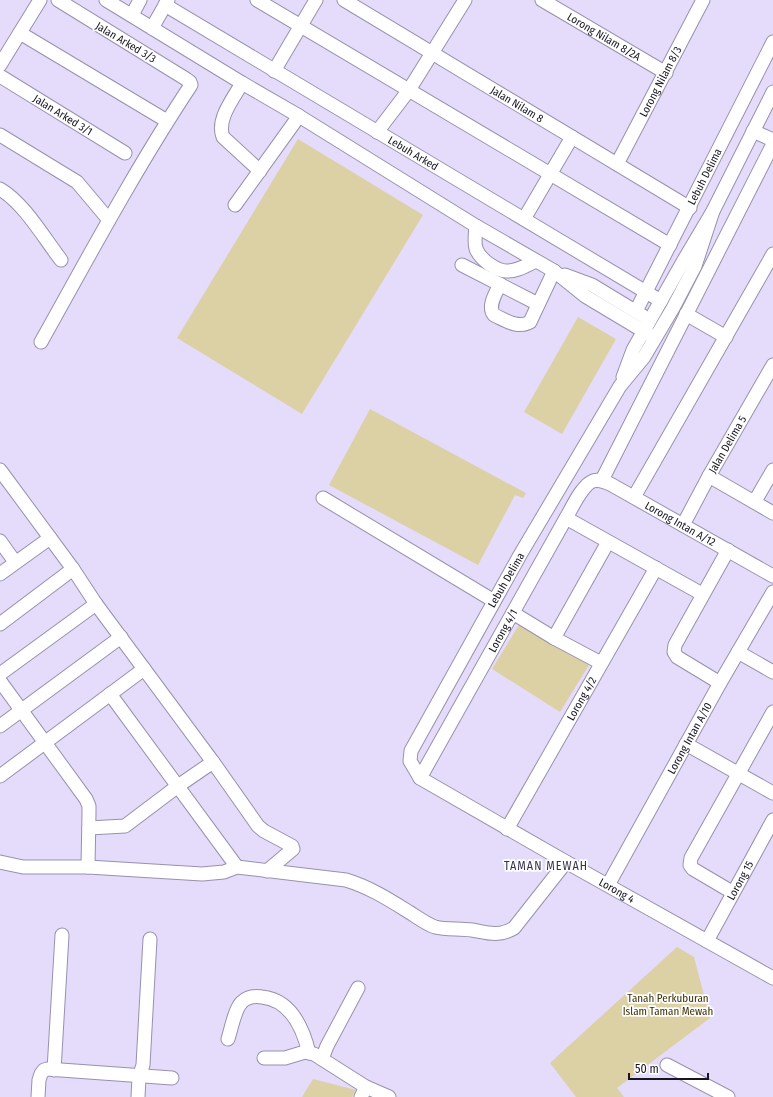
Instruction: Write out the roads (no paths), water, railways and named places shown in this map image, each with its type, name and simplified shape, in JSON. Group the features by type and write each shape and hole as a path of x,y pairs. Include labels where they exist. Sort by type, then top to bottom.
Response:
{"street":[{"path":"0,65 40,0"},
{"name":"Jalan Arked 3/3","path":"58,0 190,82 191,85 167,121"},
{"path":"106,0 299,116 476,226 554,271 592,285 636,312 647,325"},
{"path":"132,15 140,0"},
{"path":"257,0 670,245"},
{"path":"274,71 316,0"},
{"name":"Jalan Nilam 8","path":"344,0 362,5 432,53 690,208"},
{"path":"377,132 409,90 465,0"},
{"name":"Lorong Nilam 8/2A","path":"542,0 666,73"},
{"name":"Lorong Nilam 8/3","path":"617,164 703,0"},
{"path":"152,28 167,2"},
{"name":"Lebuh Arked","path":"167,2 274,71 661,301"},
{"path":"20,33 167,121 109,220 41,342"},
{"name":"Lebuh Delima","path":"636,312 773,42"},
{"name":"Jalan Arked 3/1","path":"0,76 125,153"},
{"path":"242,83 227,110 221,124 221,131 223,137 260,171"},
{"name":"Lebuh Delima","path":"620,386 633,350 713,211 752,130 773,92"},
{"path":"235,205 299,116"},
{"path":"752,130 773,140"},
{"path":"0,134 77,182 109,220"},
{"path":"524,219 572,137"},
{"path":"602,480 686,314 769,160 773,144"},
{"path":"0,189 19,204 61,260"},
{"name":"Lebuh Delima","path":"420,778 410,761 412,751 494,601 620,386 644,357 696,266 713,211"},
{"path":"476,226 474,243 476,251 480,258 498,270 507,272 536,261"},
{"path":"634,497 773,254"},
{"path":"462,265 538,304"},
{"path":"554,271 585,296 659,332"},
{"path":"500,284 492,304 492,311 494,315 517,325 525,325 530,322 554,271"},
{"path":"686,314 726,337"},
{"name":"Jalan Delima 5","path":"683,525 709,476 773,365"},
{"path":"0,470 258,826 264,831 292,846 293,849 267,871"},
{"path":"755,501 773,470"},
{"path":"709,476 755,501 773,513"},
{"name":"Lorong 4/1","path":"420,778 566,518 587,485 594,481 602,480"},
{"name":"Lorong Intan A/12","path":"602,480 773,576"},
{"path":"323,498 494,601"},
{"path":"566,518 702,594"},
{"path":"0,574 50,538"},
{"path":"0,541 16,562"},
{"path":"554,638 608,542"},
{"path":"720,683 676,657 674,652 675,646 702,594 728,550"},
{"name":"Lorong 4/2","path":"507,829 656,568"},
{"path":"0,624 73,569"},
{"name":"Lorong Intan A/10","path":"608,885 738,652 769,609 773,592"},
{"path":"0,674 96,604"},
{"path":"513,613 554,638 601,663"},
{"path":"0,726 121,637"},
{"path":"738,652 773,672"},
{"path":"0,776 144,669"},
{"path":"0,681 86,799 89,806 88,867"},
{"path":"110,694 237,868"},
{"path":"732,892 693,869 690,865 691,858 773,712"},
{"path":"686,744 773,793"},
{"path":"88,828 125,826 213,762"},
{"name":"Lorong 4","path":"420,778 507,829 773,978"},
{"name":"Lorong 15","path":"707,941 732,892 773,820"},
{"path":"0,862 23,867 88,867 202,874 224,872 237,868 346,880 372,890 435,927 448,929 462,928 496,934 506,933 514,928 566,862"},
{"path":"54,1070 62,935"},
{"path":"138,1097 143,1066 150,939"},
{"path":"322,1059 326,1046 358,988"},
{"path":"228,1039 236,1012 241,1002 249,997 269,998 287,1007 296,1019 306,1042 308,1053"},
{"path":"264,1058 285,1058 305,1052 314,1054 363,1092 389,1097"},
{"path":"667,1065 712,1093 728,1097"},
{"path":"38,1097 41,1074 44,1070 172,1078"},
{"path":"142,1077 143,1097"}],"district":[{"name":"TAMAN MEWAH","path":"546,866"}],"park label":[{"name":"Tanah Perkuburan Islam Taman Mewah","path":"668,1004"}]}
